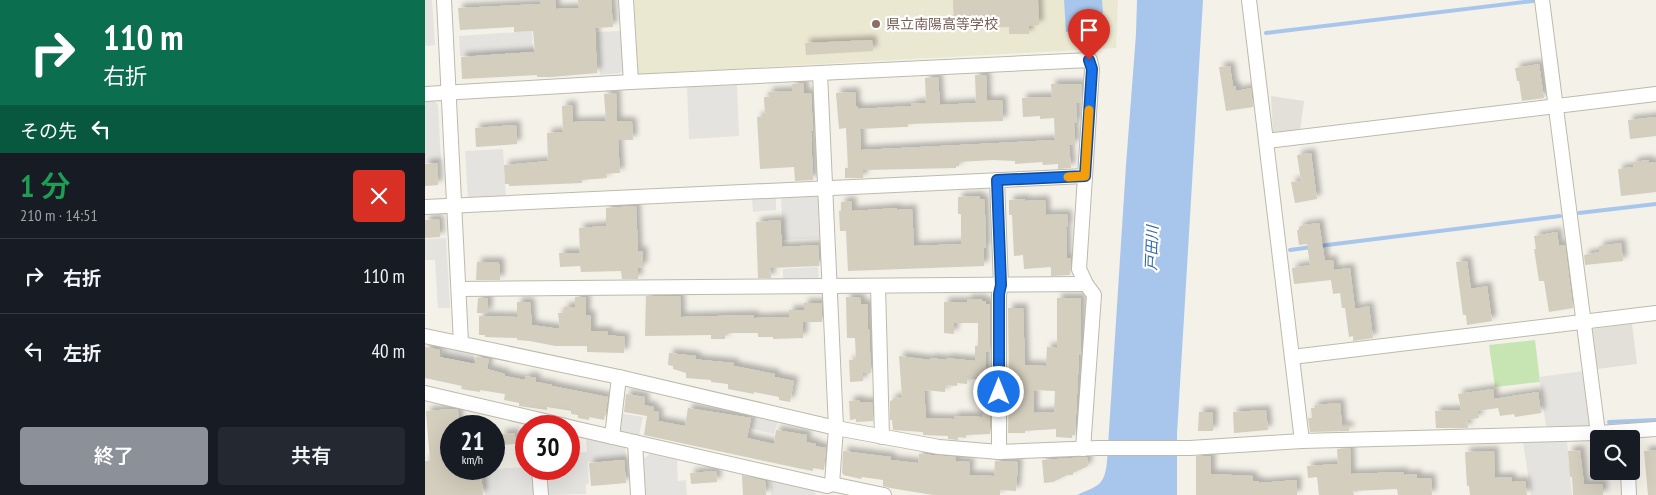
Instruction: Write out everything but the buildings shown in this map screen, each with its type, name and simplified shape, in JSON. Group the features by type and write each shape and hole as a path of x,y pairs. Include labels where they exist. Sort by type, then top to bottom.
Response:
{"street":[{"path":"444,0 461,343"},
{"path":"626,0 631,82"},
{"path":"1249,0 1302,440"},
{"path":"1542,0 1598,430"},
{"path":"425,94 1089,60 1092,69 1079,269 1094,295 1083,449"},
{"path":"820,73 836,428 829,488"},
{"path":"1267,141 1656,94"},
{"path":"425,207 1085,176"},
{"path":"997,180 1001,285 999,294 999,452"},
{"path":"459,288 1086,284"},
{"path":"878,286 882,437"},
{"path":"1292,357 1656,313"},
{"path":"425,336 619,377 836,428 939,447 999,452 1101,448 1186,448 1302,440 1590,433"},
{"path":"612,437 619,377"},
{"path":"425,393 515,418"},
{"path":"1640,432 1656,429"},
{"path":"580,430 829,488 884,495"},
{"path":"635,442 638,495"},
{"path":"540,480 541,495"},
{"path":"1628,480 1629,495"}],"shaded area":[{"path":"425,0 432,0 435,45 425,46"},
{"name":"県立南陽高等学校","path":"634,0 1118,0 1116,48 638,74"},
{"path":"532,31 533,51 460,56 459,36"},
{"path":"621,31 624,69 620,73 600,75 597,32"},
{"path":"737,85 739,136 689,139 687,87"},
{"path":"1271,96 1304,101 1300,131 1273,134"},
{"path":"434,101 438,105 441,162 425,163 425,102"},
{"path":"503,149 506,198 468,200 465,151"},
{"path":"815,195 819,199 821,238 783,240 781,197"},
{"path":"776,197 776,210 753,212 752,199"},
{"path":"446,238 450,308 438,308 435,260 425,260 425,239"},
{"path":"818,267 819,282 783,282 783,269"},
{"path":"1632,324 1637,364 1597,369 1592,329"},
{"path":"445,346 475,352 473,363 443,357"},
{"path":"1584,371 1590,426 1546,426 1539,377"},
{"path":"619,413 643,417 639,436 617,432"},
{"path":"754,414 778,420 774,434 750,428"},
{"path":"586,437 625,446 626,459 588,462 589,484 586,484 586,494 547,495 546,480 580,480 580,452 587,452"},
{"path":"1523,442 1567,442 1572,495 1531,495"},
{"path":"650,454 677,460 678,481 686,480 687,495 644,495 642,460"},
{"path":"505,468 515,468 515,480 533,480 534,495 485,495 484,480 505,480"},
{"path":"770,479 813,488 816,495 771,495"}],"green space":[{"path":"1535,340 1540,382 1495,387 1489,345"}],"water":[{"path":"1064,0 1102,0 1104,30 1066,32"},
{"name":"戸田川","path":"1137,0 1203,0 1177,434 1177,495 1077,495 1095,487 1102,481 1107,462"}],"waterway":[{"path":"1266,33 1533,1"},
{"path":"1579,213 1656,204"},
{"path":"1319,246 1560,216"},
{"path":"1290,250 1312,247"},
{"path":"1609,422 1656,420"}],"slow traffic":[{"path":"1068,177 1085,176 1089,110"}],"place":[{"name":"県立南陽高等学校","path":"876,24"}],"route":[{"path":"999,392 999,294 1001,285 997,180 1085,176 1092,69 1089,60"}]}
